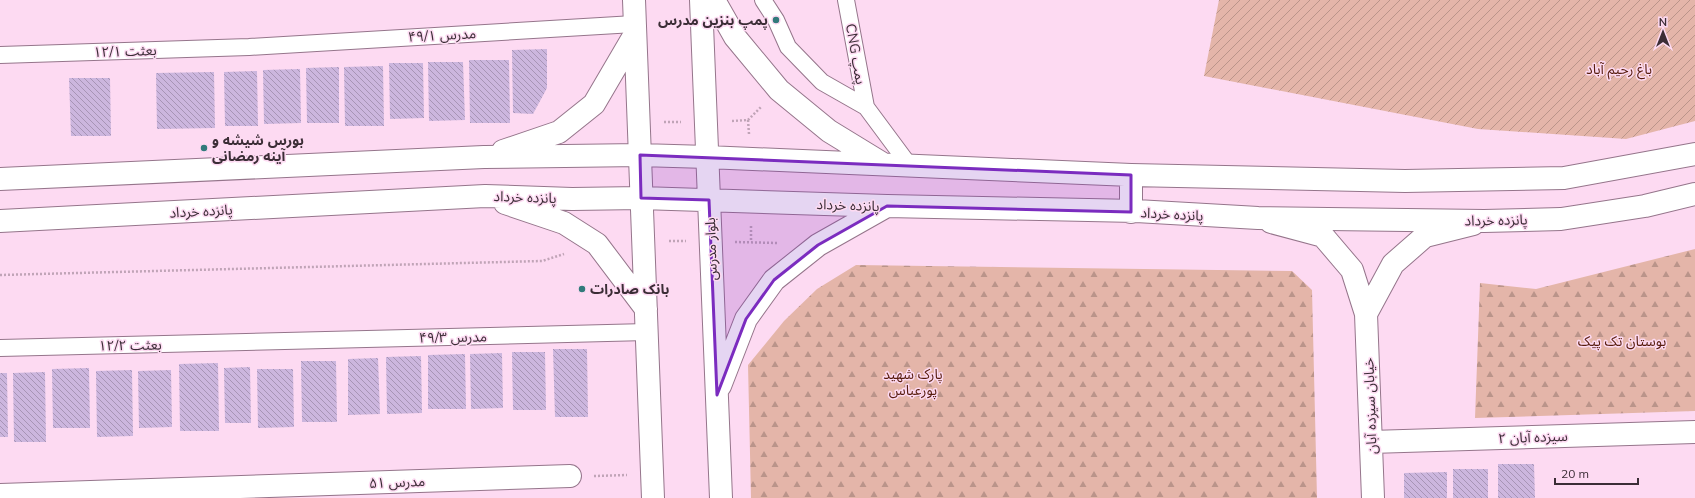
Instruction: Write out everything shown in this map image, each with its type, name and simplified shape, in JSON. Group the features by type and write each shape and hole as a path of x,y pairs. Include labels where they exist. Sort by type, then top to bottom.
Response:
{"main road":[{"path":"634,0 653,498"},
{"name":"بلوار مدرس","path":"701,0 721,498"},
{"path":"714,0 735,37 779,90 829,131 884,164"},
{"path":"484,157 559,132 594,104 635,29"},
{"path":"0,179 484,157 640,155 707,156 1131,175 1404,181 1564,178 1695,154"},
{"path":"1131,175 1131,212"},
{"name":"پانزده خرداد","path":"0,221 485,196 642,198 1131,212 1258,218 1484,221 1561,219 1645,206 1695,194"},
{"path":"485,196 564,223 597,244 646,309"},
{"path":"717,395 746,318 774,280 818,245 887,206"},
{"name":"خیابان سیزده آبان","path":"1258,218 1323,236 1352,270 1366,314 1373,498"},
{"path":"1366,314 1393,264 1425,236 1484,221"},
{"name":"سیزده آبان ۲","path":"1371,442 1695,432"},
{"name":"مدرس ۵۱","path":"0,495 570,476"}],"lane":[{"path":"763,0 776,20 788,47 822,82 866,107 909,165"},
{"name":"CNG پمپ","path":"846,0 866,107"},
{"name":"مدرس ۴۹/۱","path":"249,47 635,29"},
{"name":"بعثت ۱۲/۱","path":"0,55 249,47"},
{"name":"مدرس ۴۹/۳","path":"259,342 647,332"},
{"name":"بعثت ۱۲/۲","path":"0,348 259,342"}],"path":[{"path":"0,275 542,261 597,244"},
{"path":"570,476 652,474"}],"highlighted area":[{"path":"640,155 1131,175 1131,212 887,206 818,245 774,280 746,319 717,395 709,200 641,198"}],"green space":[{"name":"باغ رحیم آباد","path":"1219,0 1695,0 1695,121 1626,139 1478,129 1204,76"},
{"name":"بوستان تک پیک","path":"1695,249 1695,411 1475,418 1480,283 1536,289"},
{"name":"پارک شهید پورعباس","path":"856,265 1292,271 1312,290 1317,498 751,498 748,365 784,321 817,289"}],"building":[{"path":"547,49 547,88 533,114 513,113 512,50"},
{"path":"469,60 509,60 510,123 470,123"},
{"path":"428,62 463,62 465,120 429,121"},
{"path":"389,63 423,63 424,118 390,119"},
{"path":"383,66 384,126 345,126 344,67"},
{"path":"339,67 339,123 307,123 306,68"},
{"path":"300,69 301,123 264,124 263,70"},
{"path":"257,71 258,126 225,126 224,72"},
{"path":"214,72 215,128 157,129 156,73"},
{"path":"69,78 110,78 111,136 71,136"},
{"path":"553,349 587,349 588,417 555,417"},
{"path":"512,352 545,352 546,410 513,410"},
{"path":"502,353 503,408 471,409 470,354"},
{"path":"465,354 466,409 428,409 428,355"},
{"path":"421,356 422,413 387,414 386,357"},
{"path":"378,358 380,414 348,415 348,359"},
{"path":"301,361 336,361 337,422 302,422"},
{"path":"218,363 219,431 180,431 179,364"},
{"path":"250,367 251,423 225,423 224,368"},
{"path":"89,368 90,428 53,428 52,369"},
{"path":"257,369 293,369 294,427 258,428"},
{"path":"132,370 133,436 97,437 96,371"},
{"path":"171,370 172,427 139,428 138,371"},
{"path":"45,372 46,442 14,442 13,373"},
{"path":"0,373 7,373 8,437 0,437"},
{"path":"1498,464 1534,464 1535,498 1498,498"},
{"path":"1453,469 1488,469 1488,498 1453,498"},
{"path":"1447,472 1447,498 1404,498 1404,473"}],"place":[{"name":"پمپ بنزین مدرس","path":"776,20"},
{"name":"بورس شیشه و آینه رمضانی","path":"204,148"},
{"name":"بانک صادرات","path":"582,289"}]}
